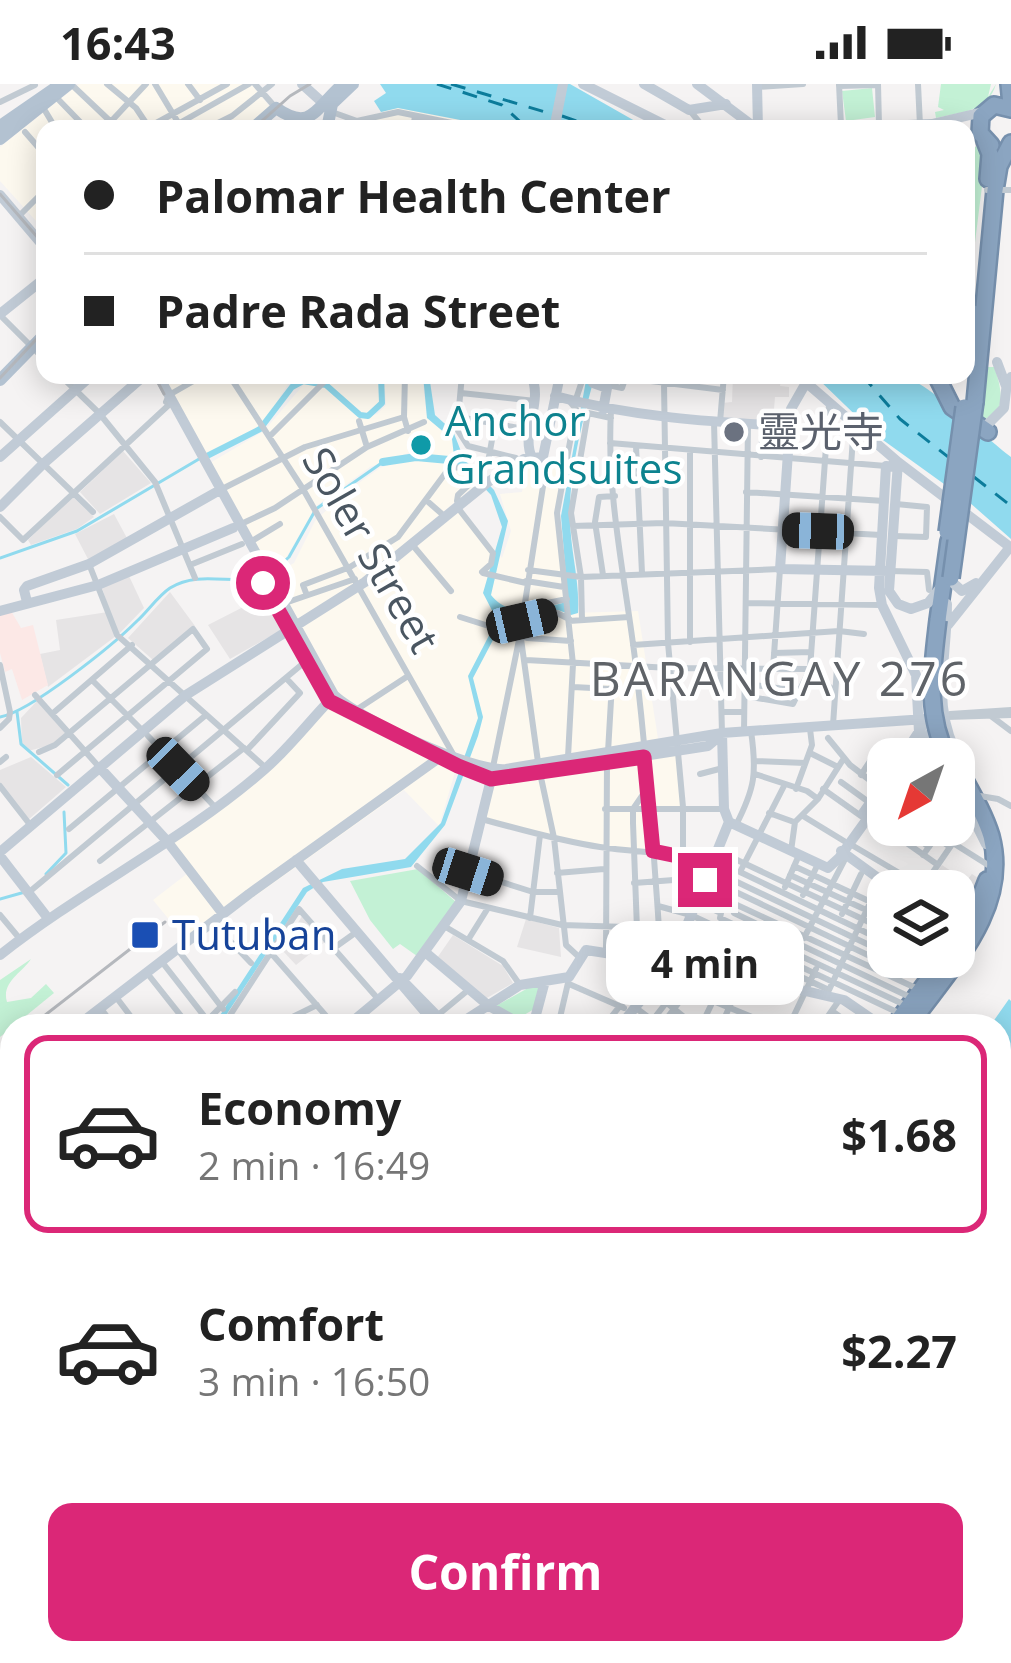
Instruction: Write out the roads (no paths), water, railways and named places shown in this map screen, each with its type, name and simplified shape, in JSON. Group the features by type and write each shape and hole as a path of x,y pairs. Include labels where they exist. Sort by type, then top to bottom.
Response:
{"highway":[{"path":"986,110 1011,106 1005,84"},
{"path":"975,292 998,190 978,124 1005,84"},
{"path":"984,139 998,146 1011,143"},
{"path":"975,319 999,166 1011,143"},
{"path":"975,345 996,361"},
{"path":"975,382 984,364 996,361"},
{"path":"975,371 976,378"},
{"path":"943,384 952,407 988,428"},
{"path":"943,599 970,384"},
{"path":"939,738 930,703 974,384"},
{"path":"975,910 988,865 976,812"},
{"path":"975,927 986,915 997,882 992,842 976,812"},
{"path":"908,1010 933,978"},
{"path":"908,1010 933,978"}],"main road":[{"path":"303,120 326,107 350,84"},
{"path":"1,125 52,90"},
{"path":"1,125 52,90"},
{"path":"1,125 52,90"},
{"path":"325,120 326,107"},
{"path":"262,120 276,108 299,120"},
{"path":"5,371 36,339"}],"street":[{"path":"107,84 144,120"},
{"path":"113,120 150,84 175,120"},
{"path":"188,84 210,120"},
{"path":"164,120 227,84"},
{"path":"192,120 252,84 276,108"},
{"path":"222,120 272,84"},
{"path":"302,84 349,120"},
{"path":"554,120 560,84"},
{"path":"583,84 603,88 650,120"},
{"path":"644,84 689,110 697,120"},
{"path":"698,84 746,120"},
{"path":"758,120 757,85 799,84"},
{"path":"840,120 839,85 878,84 879,120"},
{"path":"918,84 923,120"},
{"path":"52,90 107,120"},
{"path":"1,125 52,90"},
{"path":"52,90 55,120"},
{"path":"52,90 79,120"},
{"path":"622,103 653,120"},
{"path":"689,110 726,104"},
{"path":"947,120 986,110"},
{"path":"361,120 395,112 435,120"},
{"path":"414,120 415,116"},
{"path":"25,132 36,145"},
{"path":"975,134 984,139"},
{"path":"0,191 36,236"},
{"path":"20,215 36,199"},
{"path":"20,215 36,230"},
{"path":"36,285 0,315 36,351"},
{"path":"988,428 1003,411 1009,378 996,361"},
{"path":"70,384 157,485 195,578"},
{"path":"0,457 82,384"},
{"path":"139,384 43,464 0,512 23,540 192,384"},
{"path":"157,384 292,630 334,695 463,764 492,775 707,742 722,733 810,727 831,732 1011,712"},
{"name":"Soler Street","path":"235,384 283,457 463,764"},
{"path":"265,429 322,384"},
{"path":"406,384 408,430"},
{"path":"462,384 457,429 468,446 488,457 516,458"},
{"path":"558,389 576,399 593,384"},
{"path":"599,384 636,667 664,963 646,1014"},
{"path":"723,390 664,384 668,643 683,855 721,913 719,918 758,941 803,940"},
{"path":"723,384 715,453 723,768 730,819"},
{"path":"761,457 804,384"},
{"path":"813,384 897,457 888,503 883,605 941,738"},
{"path":"461,393 534,386 558,389 605,412"},
{"path":"1,857 188,697 292,630 516,458 528,445 534,386"},
{"path":"536,459 546,450 558,389"},
{"path":"558,389 576,408 557,513 573,664 568,761"},
{"path":"988,428 1002,424 1011,400"},
{"path":"745,696 793,704 810,669 829,401"},
{"path":"582,620 573,526 588,412 783,423"},
{"path":"27,602 23,590 27,586 88,564 283,457 404,417"},
{"path":"459,417 530,430"},
{"path":"359,421 367,447"},
{"path":"0,422 93,512"},
{"path":"0,611 98,585 185,550 302,489 367,447 424,422"},
{"path":"854,422 831,732 844,758 867,778"},
{"path":"488,457 495,423"},
{"path":"773,669 788,459 783,423"},
{"path":"646,1014 651,990 684,933 730,819 752,792 755,761 744,712 748,424"},
{"path":"811,428 826,430"},
{"path":"528,570 580,577 816,568 927,572 956,612 1007,547 894,465 610,443"},
{"path":"528,445 536,459"},
{"path":"636,446 642,573"},
{"path":"690,450 690,642"},
{"path":"362,1014 425,952 460,901 492,775 546,465 524,458 483,484"},
{"path":"306,593 303,585 348,567 398,537 449,462 475,479 458,495 457,505 494,553 483,573 565,587"},
{"path":"573,526 638,522 926,537 927,507 746,492"},
{"path":"603,575 595,522 598,497 615,496"},
{"path":"426,500 442,514"},
{"path":"282,605 306,593 357,582 457,505"},
{"path":"190,565 280,524"},
{"path":"416,548 451,591"},
{"path":"88,564 120,637 266,768"},
{"path":"883,571 891,596 908,609 943,599 957,589 968,590 989,571"},
{"path":"264,578 329,701 439,758 463,764"},
{"path":"941,738 932,719 943,599"},
{"path":"918,738 932,719 940,684 943,599"},
{"path":"747,603 883,605"},
{"path":"522,609 568,611 582,620 628,616"},
{"path":"522,620 568,611"},
{"path":"460,617 520,635 571,641"},
{"path":"38,752 111,700 193,629 207,649 57,775"},
{"path":"633,645 839,631 864,634"},
{"path":"520,635 554,838 562,925 567,948 578,957"},
{"path":"52,714 132,645"},
{"path":"774,653 811,652"},
{"path":"526,660 810,669 834,691"},
{"path":"27,891 306,661"},
{"path":"0,665 9,716 0,728"},
{"path":"606,952 604,848 613,666"},
{"path":"356,710 409,676"},
{"path":"100,861 245,749 300,693 286,678"},
{"path":"92,680 214,806"},
{"path":"746,684 800,691"},
{"path":"572,687 611,689"},
{"path":"37,697 167,841 250,963"},
{"path":"3,947 167,841 266,768 329,701"},
{"path":"722,712 744,712"},
{"path":"932,719 1011,712"},
{"path":"69,830 206,715"},
{"path":"991,716 1011,731"},
{"path":"796,789 810,753 810,727"},
{"path":"810,753 838,767"},
{"path":"95,1014 439,758"},
{"path":"725,1014 786,884 799,819 844,758"},
{"path":"539,769 568,761 608,759"},
{"path":"755,761 806,763"},
{"path":"861,775 867,766"},
{"path":"700,774 723,768"},
{"path":"1,857 31,826 102,770"},
{"path":"755,774 818,799"},
{"path":"841,782 867,801"},
{"path":"784,785 740,872 796,910 867,947"},
{"path":"0,786 31,826"},
{"path":"823,789 867,819"},
{"path":"638,956 633,809 646,790"},
{"path":"976,812 998,799 1011,808"},
{"path":"976,812 999,804 1011,808"},
{"path":"605,809 683,807 730,819 794,862 816,870 827,868 841,853 867,814"},
{"path":"864,818 867,810"},
{"path":"769,813 799,819 867,873"},
{"path":"481,819 604,848 683,855"},
{"path":"530,918 540,835"},
{"path":"920,846 938,865"},
{"path":"926,851 930,846"},
{"path":"935,870 951,846"},
{"path":"954,846 988,865"},
{"path":"841,853 867,878"},
{"path":"841,853 879,870"},
{"path":"783,986 841,853"},
{"path":"1,857 47,917"},
{"path":"296,860 431,1014"},
{"path":"794,862 806,888"},
{"path":"658,906 745,863"},
{"path":"745,863 786,884 852,893 867,910"},
{"path":"417,866 460,901 562,925 684,933 748,963"},
{"path":"536,867 604,869"},
{"path":"773,959 816,870"},
{"path":"816,870 826,892 846,906 867,910"},
{"path":"468,872 533,892 559,892"},
{"path":"795,1014 861,874"},
{"path":"634,883 657,881 780,897"},
{"path":"687,886 701,886 773,910 796,910 854,937 867,937"},
{"path":"701,886 767,923 810,982"},
{"path":"701,886 788,971 844,994 908,1010"},
{"path":"468,940 488,908"},
{"path":"223,1014 299,909 379,1000"},
{"path":"831,986 867,910"},
{"path":"734,913 787,927 856,976 887,986 908,1010"},
{"path":"0,915 20,939"},
{"path":"444,926 503,961 520,985"},
{"path":"334,948 356,932"},
{"path":"720,939 773,959 865,964 908,1010"},
{"path":"178,950 226,1012"},
{"path":"560,1014 567,981 586,950 783,986 810,982 831,986 862,1014"},
{"path":"425,952 503,1014"},
{"path":"271,953 325,1014"},
{"path":"830,1014 867,961"},
{"path":"162,962 199,1014"},
{"path":"664,963 688,989 745,1014"},
{"path":"147,973 179,1014"},
{"path":"872,1014 889,978"},
{"path":"528,1014 545,981"},
{"path":"474,1014 520,985 567,981 637,1014"},
{"path":"444,1014 470,989"},
{"path":"658,1014 674,1009 688,989"},
{"path":"651,990 680,1014"},
{"path":"226,1012 235,992"},
{"path":"116,997 129,1014"},
{"path":"705,1014 713,1001"},
{"path":"651,1014 666,1003"},
{"path":"297,1014 317,1004"},
{"path":"101,1008 105,1014"},
{"path":"832,1010 837,1014"}],"water":[{"path":"380,84 570,84 633,120 460,120 398,108 381,112 374,101 386,93"},
{"path":"424,384 430,384 435,415 453,431 464,459 494,490 508,521 491,595 517,610 568,602 561,516 585,384 593,384 570,499 578,613 558,610 503,621 473,678 483,717 445,825 411,867 323,882 307,892 227,1014 221,1014 303,888 342,869 405,859 441,823 478,718 468,676 497,620 483,593 502,527 491,495 454,456 452,439 427,418"},
{"path":"823,384 919,384 955,410 1011,457 1011,539 969,502 876,435"},
{"path":"1009,999 1011,1014 998,1014"}],"waterway":[{"path":"203,458 260,429 298,384"},
{"path":"320,384 360,415 368,416 382,403 381,384"},
{"path":"383,462 416,457 460,461"},
{"path":"0,558 77,531 199,459"},
{"path":"271,574 289,557 316,509 383,462"},
{"path":"0,717 71,676 170,588 192,580 262,578"},
{"path":"17,712 21,744 68,785"},
{"path":"46,874 66,853 64,812"},
{"path":"0,899 25,892"}],"tunnel":[{"path":"795,426 811,428"}],"tram line":[{"path":"263,120 310,84"},
{"path":"0,378 36,340"}],"railway":[{"path":"0,194 36,236"},
{"path":"159,384 164,394"},
{"path":"46,1014 165,922"}],"place":[{"name":"靈光寺","path":"734,432"},
{"name":"Anchor Grandsuites","path":"421,445"},
{"name":"Tutuban","path":"145,935"}],"district":[{"name":"BARANGAY 276","path":"780,679"}]}
